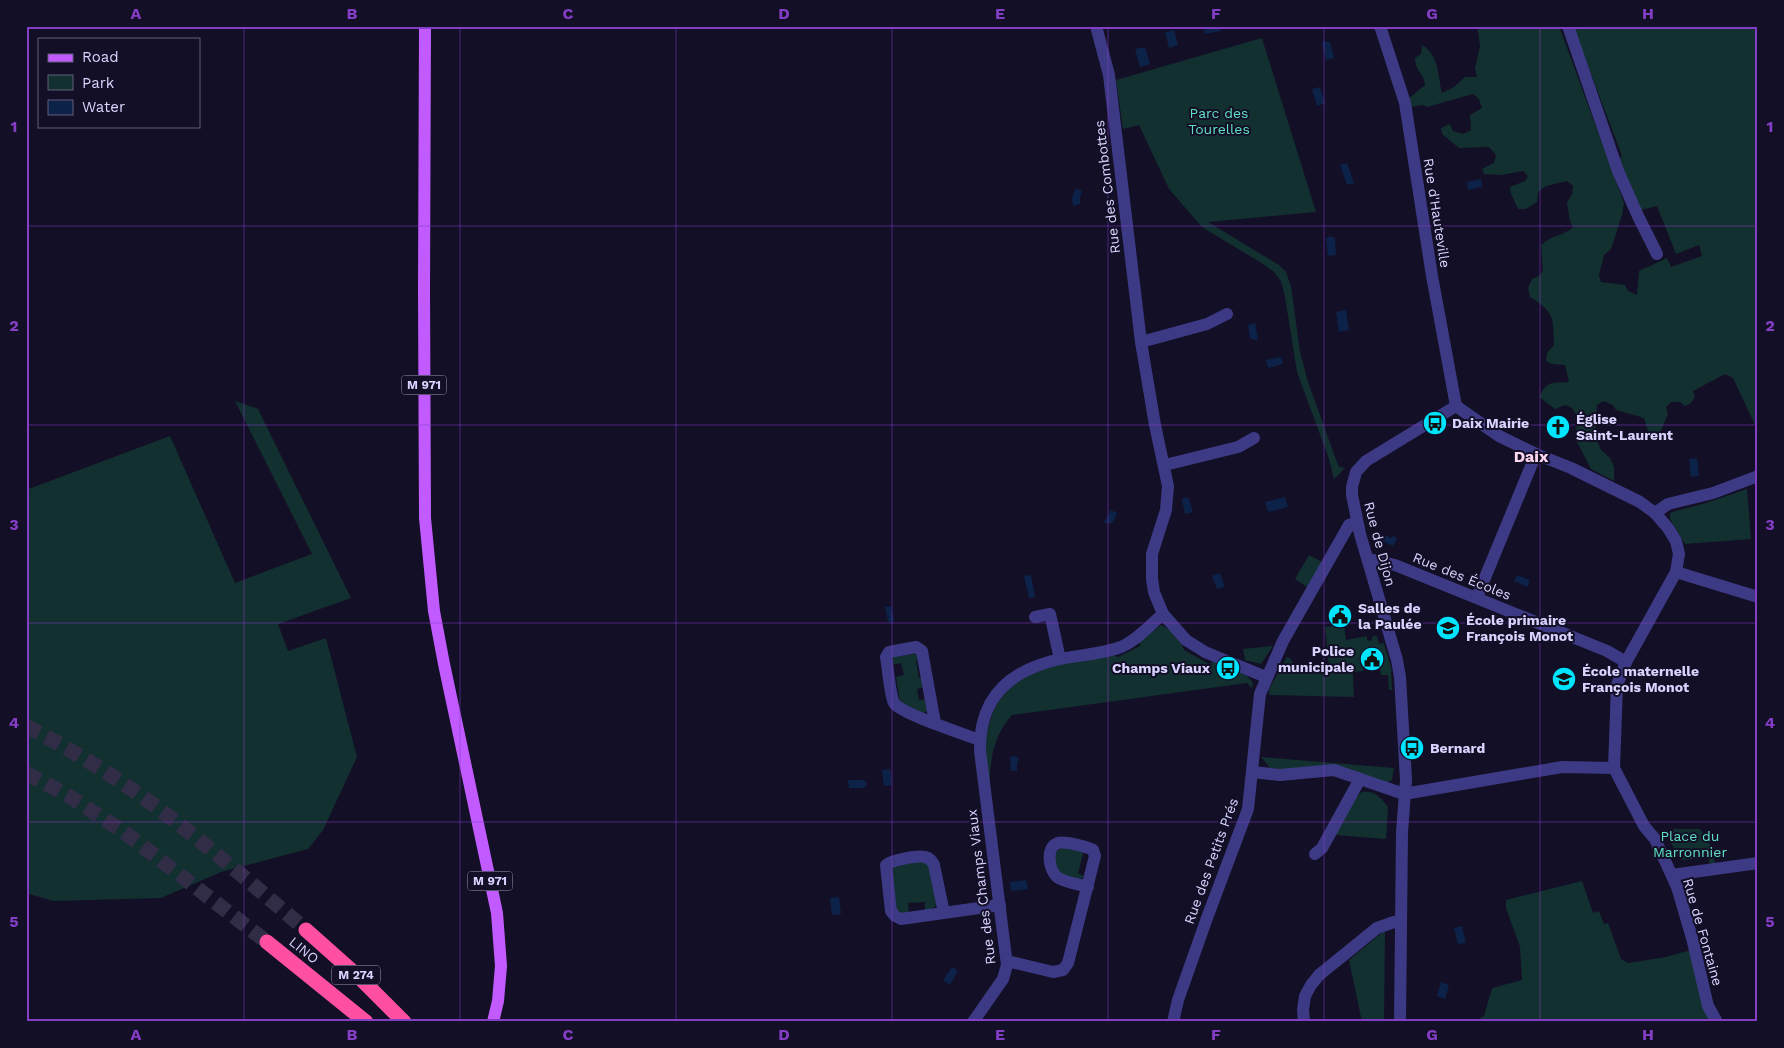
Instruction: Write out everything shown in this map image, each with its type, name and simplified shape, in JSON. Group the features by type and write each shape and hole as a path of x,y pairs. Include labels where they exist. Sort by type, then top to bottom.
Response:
{"highway":[{"name":"LINO","path":"306,930 360,978 404,1022"},
{"name":"LINO","path":"267,942 366,1022"}],"main road":[{"name":"M 971","path":"425,26 425,518 433,602 442,655 497,913 501,966 498,1001 493,1022"}],"street":[{"name":"Rue d'Hauteville","path":"1380,26 1405,103 1432,276 1456,406"},
{"path":"1568,26 1618,171 1657,254"},
{"name":"Rue des Combottes","path":"1096,28 1109,75 1141,342 1155,425 1168,486 1168,501 1154,543 1151,567 1154,592 1163,614 1186,640 1200,650 1266,677"},
{"path":"1141,342 1208,324 1227,314"},
{"name":"Rue de Fontaine","path":"1456,406 1499,436 1571,468 1640,502 1655,513 1676,541 1679,554 1676,572 1626,662 1617,685 1614,768 1672,875 1692,938 1708,1006 1717,1022"},
{"name":"Rue de Dijon","path":"1400,1022 1404,794 1406,780 1400,677 1397,660 1359,528 1352,495 1353,479 1359,468 1366,462 1456,406"},
{"path":"1165,465 1238,447 1254,438"},
{"path":"1477,597 1536,454"},
{"path":"1655,513 1668,504 1713,494 1758,476"},
{"name":"Rue des Petits Prés","path":"1173,1022 1178,1000 1203,927 1248,809 1260,694 1266,677 1283,641 1349,525 1352,524 1359,528"},
{"name":"Rue des Écoles","path":"1369,562 1374,560 1395,565 1608,651 1626,662"},
{"path":"1676,572 1758,597"},
{"path":"1035,617 1050,614 1060,659"},
{"name":"Rue des Champs Viaux","path":"973,1022 1003,979 1007,961 980,751 980,729 987,709 994,697 1004,686 1028,669 1060,659 1118,648 1131,642 1163,614"},
{"path":"935,723 922,651 916,647 889,652 886,657 893,700 898,708 935,723 980,740"},
{"path":"1252,772 1280,776 1334,770 1404,794 1562,767 1614,768"},
{"path":"1315,854 1322,848 1360,779"},
{"path":"944,913 934,865 930,859 923,857 893,861 886,865 891,911 901,919 944,913 1000,905"},
{"path":"1672,875 1758,863"},
{"path":"1007,961 1053,972 1063,970 1068,963 1088,887"},
{"path":"1304,1022 1305,996 1319,975 1377,928 1401,921"}],"green space":[{"path":"1477,26 1559,26 1624,203 1611,249 1604,255 1599,275 1601,282 1625,285 1628,291 1637,295 1639,271 1667,258 1671,267 1702,256 1699,245 1676,254 1657,206 1637,211 1618,162 1622,156 1573,26 1758,26 1758,426 1755,425 1733,378 1725,374 1693,391 1695,397 1690,404 1685,406 1680,402 1671,402 1666,407 1668,414 1659,435 1653,437 1649,435 1644,418 1616,410 1613,405 1603,401 1597,405 1595,436 1601,450 1610,458 1614,467 1614,481 1591,469 1575,438 1578,417 1572,408 1565,405 1555,409 1539,397 1551,383 1569,382 1565,365 1552,364 1546,361 1547,353 1554,345 1553,322 1544,307 1530,297 1528,288 1532,279 1539,276 1543,271 1541,245 1573,227 1567,203 1572,194 1573,186 1567,181 1546,186 1538,192 1537,202 1526,209 1518,209 1510,187 1525,181 1528,176 1523,171 1501,175 1484,174 1482,169 1494,163 1496,155 1489,147 1459,148 1442,134 1441,128 1450,124 1453,131 1463,134 1471,130 1470,115 1482,108 1479,99 1473,94 1427,107 1423,105 1410,107 1408,99 1425,85 1415,62 1415,58 1421,54 1422,45 1428,49 1435,60 1442,93 1454,87 1465,77 1477,77 1475,69 1480,46"},
{"name":"Parc des Tourelles","path":"1262,38 1316,212 1208,222 1279,265 1286,272 1291,286 1300,352 1308,382 1338,465 1345,468 1334,479 1329,459 1297,372 1281,281 1274,272 1263,264 1202,227 1169,189 1139,125 1123,129 1116,80"},
{"path":"235,401 258,409 351,598 278,624 288,651 326,638 357,757 323,830 308,849 221,872 161,898 53,901 26,893 26,490 170,436 235,583 312,554"},
{"path":"1747,489 1751,539 1685,544 1670,519 1672,512"},
{"path":"1309,555 1322,562 1307,587 1295,579"},
{"path":"1161,625 1175,635 1184,650 1209,664 1213,662 1242,672 1253,683 1252,688 1247,683 1012,715 996,741 990,769 990,790 984,742 997,705 1008,690 1022,679 1038,671 1113,655 1118,657 1140,646 1140,641"},
{"path":"1344,625 1346,640 1367,636 1367,640 1371,641 1373,636 1377,636 1379,644 1384,643 1392,671 1392,690 1389,690 1388,675 1381,675 1379,655 1366,655 1366,664 1363,664 1363,671 1353,672 1354,697 1269,695 1269,689 1287,657 1290,658 1297,669 1329,666 1325,627"},
{"path":"1273,646 1261,664 1245,660 1243,649"},
{"path":"916,654 919,659 916,661 919,678 923,678 924,687 917,689 919,700 927,699 928,711 923,713 900,702 896,677 904,675 901,663 892,665 891,657"},
{"path":"1261,757 1394,768 1392,780 1387,783 1270,768"},
{"path":"1362,792 1374,793 1388,807 1386,839 1335,835 1357,796"},
{"name":"Place du Marronnier","path":"1674,829 1700,829 1713,849 1715,864 1710,865 1708,857 1679,859 1670,840"},
{"path":"1065,847 1084,850 1078,873 1085,877 1080,879 1068,878 1054,867 1055,853"},
{"path":"922,862 928,864 936,903 935,907 925,911 925,902 908,903 909,914 905,915 897,910 892,869 896,865"},
{"path":"1582,881 1593,913 1599,911 1604,924 1608,923 1621,959 1628,963 1666,957 1691,950 1712,1022 1472,1022 1484,1016 1492,988 1522,980 1520,947 1506,908 1506,900"},
{"path":"1385,930 1384,1022 1362,1022 1349,960"}],"water":[{"path":"1219,26 1221,31 1205,34 1204,28"},
{"path":"1174,30 1178,45 1169,48 1165,32"},
{"path":"1323,41 1330,42 1334,58 1326,60"},
{"path":"1145,47 1150,64 1140,67 1135,49"},
{"path":"1320,87 1325,103 1317,106 1312,89"},
{"path":"1347,163 1354,183 1347,185 1340,165"},
{"path":"1481,179 1482,187 1468,190 1467,182"},
{"path":"1076,188 1082,191 1080,204 1073,206 1072,197"},
{"path":"1330,236 1335,238 1336,255 1328,256 1326,239"},
{"path":"1346,310 1349,330 1339,332 1336,312"},
{"path":"1255,323 1258,339 1254,340 1250,338 1248,325"},
{"path":"1281,357 1283,364 1268,368 1266,360"},
{"path":"1697,458 1699,476 1691,477 1689,459"},
{"path":"1184,497 1189,499 1193,512 1185,514 1182,500"},
{"path":"1285,497 1288,507 1268,512 1265,502"},
{"path":"1111,510 1117,513 1113,522 1108,524 1104,522"},
{"path":"1383,534 1391,538 1393,536 1397,538 1393,546 1380,540"},
{"path":"1220,573 1225,587 1217,589 1212,576"},
{"path":"1031,575 1035,597 1029,598 1024,576"},
{"path":"1517,575 1530,580 1527,587 1514,581"},
{"path":"891,606 894,620 891,624 888,621 885,607"},
{"path":"1016,756 1019,760 1017,771 1011,771 1010,757"},
{"path":"890,769 892,785 884,786 882,770"},
{"path":"848,780 864,780 867,784 864,788 849,788"},
{"path":"1026,880 1028,889 1011,891 1010,882"},
{"path":"839,897 841,914 832,915 830,898"},
{"path":"1462,926 1466,943 1458,944 1454,928"},
{"path":"952,967 958,971 950,985 943,980"},
{"path":"1441,982 1449,985 1445,999 1437,996"}],"tunnel":[{"path":"26,726 83,758 159,809 202,842 306,930"},
{"path":"26,773 67,795 124,832 267,942"}],"place":[{"name":"Daix Mairie","path":"1435,423"},
{"name":"Église Saint-Laurent","path":"1558,427"},
{"name":"Salles de la Paulée","path":"1340,616"},
{"name":"École primaire François Monot","path":"1448,628"},
{"name":"Police municipale","path":"1372,659"},
{"name":"Champs Viaux","path":"1228,668"},
{"name":"École maternelle François Monot","path":"1564,679"},
{"name":"Bernard","path":"1412,748"}],"district":[{"name":"Daix","path":"1531,456"}]}
